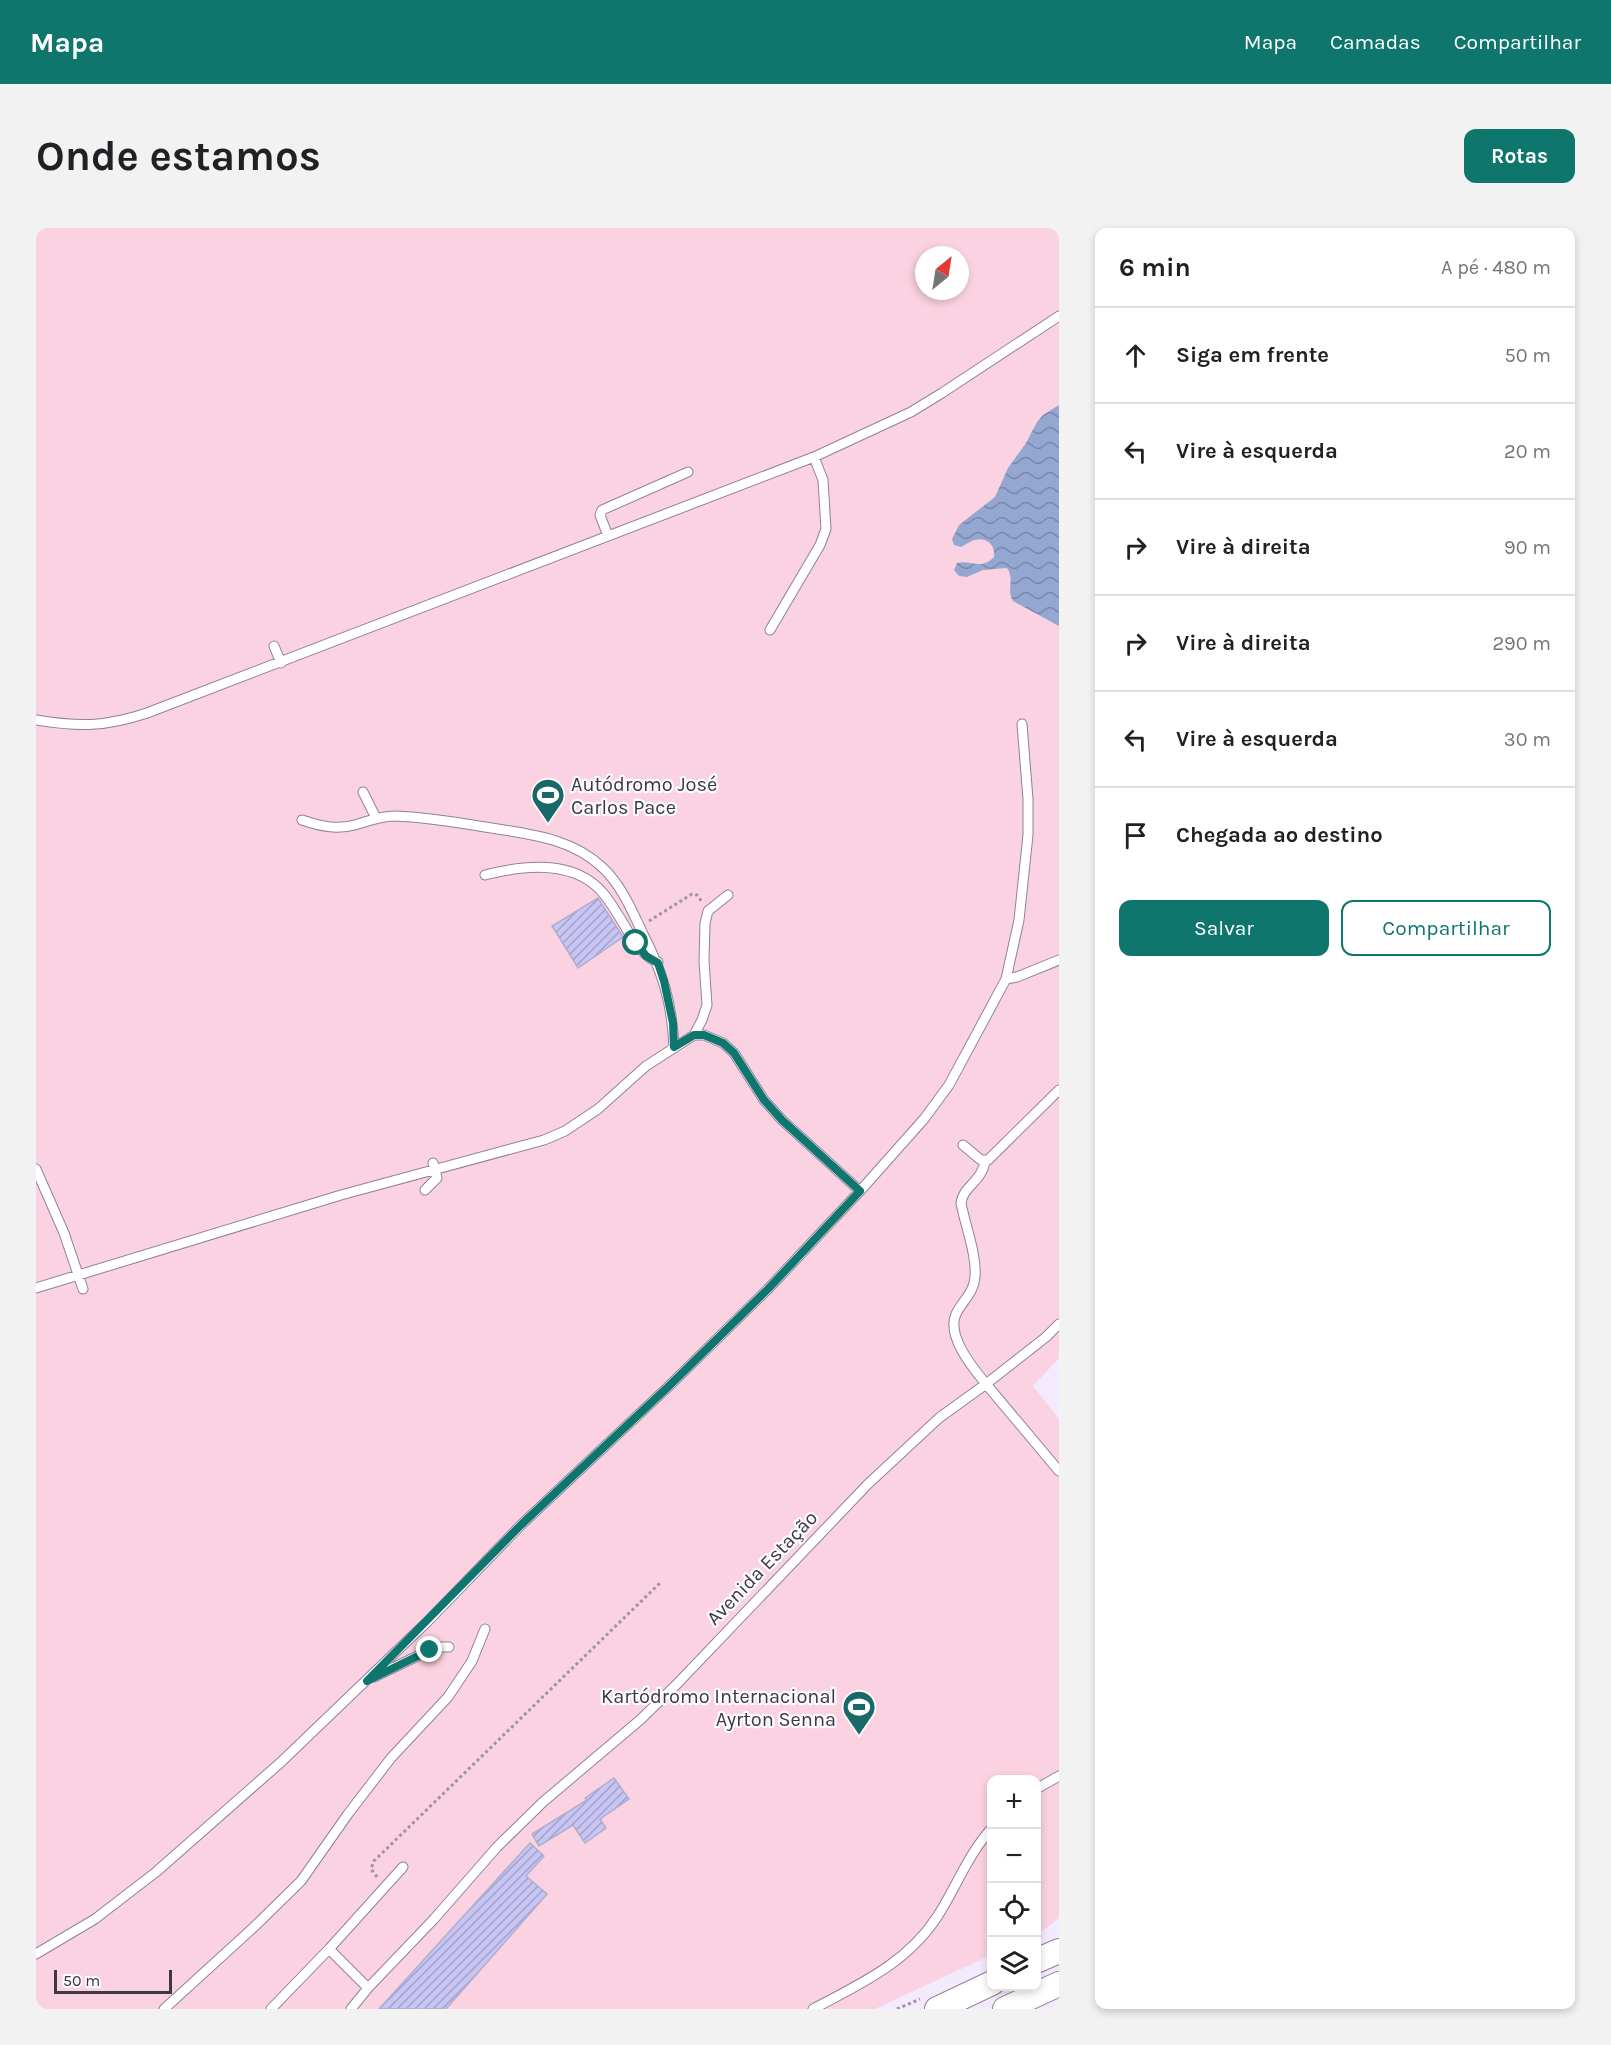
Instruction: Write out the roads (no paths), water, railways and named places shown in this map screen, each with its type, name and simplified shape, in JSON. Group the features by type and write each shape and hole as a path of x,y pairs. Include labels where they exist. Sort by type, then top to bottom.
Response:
{"street":[{"path":"1005,2009 1059,1984"},
{"path":"937,2009 987,1985"}],"lane":[{"path":"36,720 87,725 123,721 281,663 814,457 910,412 1059,315"},
{"path":"770,630 820,545 826,529 823,480 814,457"},
{"path":"608,536 600,515 602,510 688,472"},
{"path":"274,646 281,663"},
{"path":"36,1954 95,1919 156,1872 280,1764 367,1681 521,1525 768,1289 924,1119 949,1085 1006,979 1019,920 1028,835 1028,799 1022,724"},
{"path":"363,792 376,818"},
{"path":"302,820 333,828 392,816 444,819 540,836 561,842 585,855 610,875 629,904 658,963 670,1002 674,1047"},
{"path":"485,874 548,867 563,869 587,880 604,894 646,956 658,963"},
{"path":"36,1288 434,1166 544,1140 565,1131 598,1109 646,1065 694,1035 707,1005 703,933 708,911 728,895"},
{"path":"1006,979 1017,977 1059,960"},
{"path":"694,1035 712,1037 734,1053 764,1100 782,1120 860,1191"},
{"path":"1059,1090 992,1157 985,1161 979,1177 961,1198 975,1276 972,1289 956,1315 954,1323 956,1338 969,1363 1059,1471"},
{"path":"963,1145 977,1158 985,1161"},
{"path":"425,1190 436,1180 434,1166"},
{"path":"36,1169 59,1222 83,1288"},
{"name":"Avenida Estação","path":"351,2009 368,1988 434,1920 497,1847 567,1781 640,1720 676,1685 868,1484 939,1418 1046,1337 1059,1324"},
{"path":"164,2009 301,1881 385,1766 448,1697 472,1661 485,1629"},
{"path":"367,1681 430,1650 449,1647"},
{"path":"1041,1786 1059,1776"},
{"path":"813,2009 882,1972 906,1954 936,1918 977,1848 991,1829"},
{"path":"271,2009 403,1867"},
{"path":"329,1949 368,1988"}],"water":[{"path":"1059,405 1059,626 1013,601 1007,568 983,570 967,577 959,576 954,570 957,563 984,563 994,557 994,553 992,546 983,540 979,539 961,547 954,545 952,539 959,525 995,497 1008,468 1026,443 1037,422 1043,415"}],"place":[{"name":"Autódromo José Carlos Pace","path":"548,824"},
{"name":"Kartódromo Internacional Ayrton Senna","path":"859,1736"}]}
